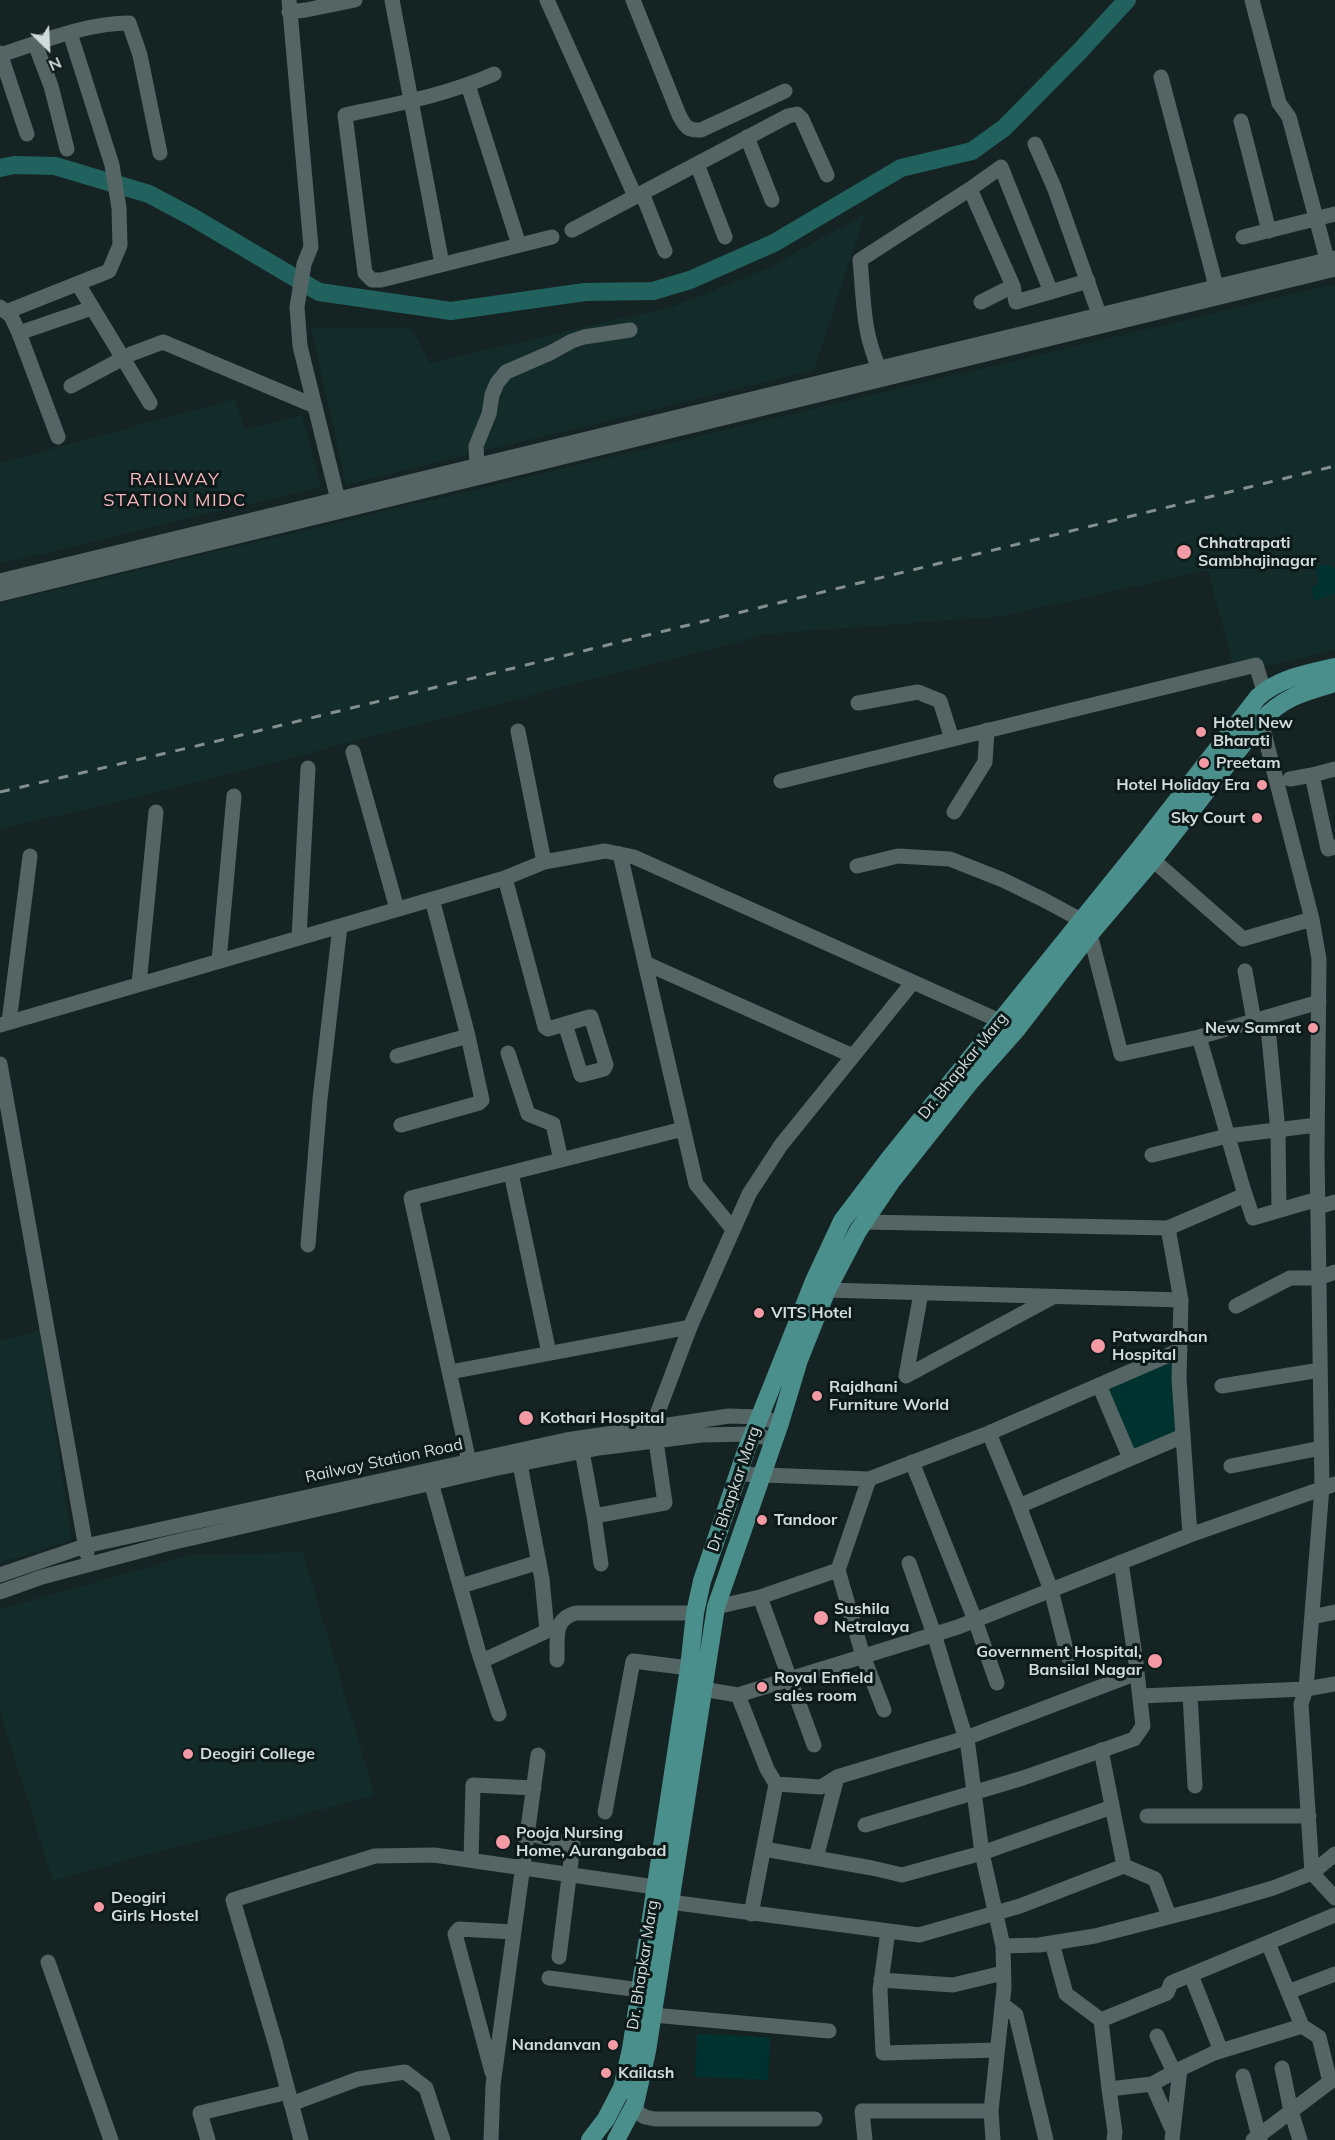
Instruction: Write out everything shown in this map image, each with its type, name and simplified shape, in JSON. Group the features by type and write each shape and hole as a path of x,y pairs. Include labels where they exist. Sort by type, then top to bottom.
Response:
{"main road":[{"path":"1085,927 1264,691 1290,678 1335,667"},
{"path":"1085,927 1153,860 1272,710 1288,698 1335,683"},
{"name":"Dr. Bhapkar Marg","path":"616,2140 632,2109 647,2051 653,2015 655,1887 695,1613 702,1581 752,1434 814,1281 842,1221 999,1020 1085,927"},
{"name":"Dr. Bhapkar Marg","path":"590,2140 606,2119 622,2088 640,1990 670,1902 716,1607 777,1432 799,1360 827,1290 864,1222 891,1182 971,1081 1017,1029 1085,927"}],"street":[{"path":"339,505 300,346 297,308 304,264 311,247 289,6 306,10 355,0"},
{"path":"392,0 442,264"},
{"path":"547,0 665,251"},
{"path":"633,0 679,115 686,127 692,131 701,130 785,91"},
{"path":"1252,0 1279,103 1289,117 1316,218 1332,262"},
{"path":"27,134 0,54 70,33 112,23 129,23 140,55 160,153"},
{"path":"3,309 109,271 120,245 119,208 112,165 70,33"},
{"path":"35,44 51,86 67,149"},
{"path":"494,74 468,86 345,115 365,273 372,280 381,280 552,237"},
{"path":"1161,77 1216,286"},
{"path":"468,86 519,245"},
{"path":"572,230 747,137 788,116 797,114 802,120 827,175"},
{"path":"1241,121 1269,231"},
{"path":"747,137 772,200"},
{"path":"1035,144 1054,188 1099,314"},
{"path":"697,164 725,237"},
{"path":"879,368 870,349 864,320 860,260 1000,167 1051,292"},
{"path":"970,189 1013,286 1016,302 1088,281"},
{"path":"1243,237 1335,214"},
{"path":"0,581 339,505 477,465 1216,286 1332,262"},
{"path":"0,594 339,505 1332,262"},
{"path":"78,284 150,404"},
{"path":"981,302 1013,286"},
{"path":"19,333 92,308"},
{"path":"3,309 11,316 19,333 58,437"},
{"path":"477,465 476,446 489,414 492,395 497,383 506,372 578,339 630,330"},
{"path":"71,386 123,358 163,342 315,406"},
{"path":"781,781 1256,665 1264,691"},
{"path":"858,703 918,692 940,701 952,739"},
{"path":"1261,722 1312,919 1319,959 1317,1125 1321,1448 1328,1485 1306,1689 1301,1704 1312,1873 1335,1898"},
{"path":"954,812 985,762 987,730"},
{"path":"518,731 544,862"},
{"path":"353,752 397,909"},
{"path":"299,938 308,768"},
{"path":"1290,779 1335,769"},
{"path":"1312,774 1328,849 1335,847"},
{"path":"219,961 234,796"},
{"path":"139,984 156,812"},
{"path":"30,856 5,1023 505,878 544,862 604,851 634,857 1017,1029"},
{"path":"620,854 696,1184 732,1228"},
{"path":"857,866 898,856 950,859 1023,890 1085,927 1121,1054 1199,1037 1319,1002"},
{"path":"1153,860 1243,939 1312,919"},
{"path":"505,878 545,1027 548,1029 565,1024"},
{"path":"401,1125 479,1103 482,1100 468,1036 432,899"},
{"path":"308,1245 320,1099 340,926"},
{"path":"645,963 853,1056"},
{"path":"1245,971 1261,1019 1278,1131 1279,1210"},
{"path":"594,1516 665,1503 655,1434 656,1417 690,1327 732,1228 749,1194 781,1145 913,982"},
{"path":"397,1056 468,1036"},
{"path":"1199,1037 1252,1218 1279,1210 1335,1202"},
{"path":"508,1053 528,1114 553,1124 561,1160"},
{"path":"0,1064 5,1120 90,1564"},
{"path":"1152,1155 1227,1136 1317,1125"},
{"path":"471,1467 411,1198 683,1129"},
{"path":"511,1173 549,1353"},
{"path":"864,1222 1168,1228 1245,1195 1243,1188"},
{"path":"1168,1228 1180,1300 1179,1379 1190,1535"},
{"path":"1236,1306 1290,1278 1319,1278 1335,1272"},
{"path":"827,1290 1180,1300"},
{"path":"921,1293 906,1376 1053,1297"},
{"path":"450,1372 690,1327"},
{"path":"738,1474 869,1479 989,1433 1180,1350"},
{"path":"1222,1386 1320,1370"},
{"path":"1099,1385 1130,1458"},
{"name":"Railway Station Road","path":"471,1467 520,1464 729,1416 759,1417 777,1432"},
{"name":"Railway Station Road","path":"0,1592 42,1577 90,1564 471,1467 566,1440 655,1434 777,1432"},
{"path":"989,1433 1023,1516"},
{"path":"1068,1657 1051,1590 1019,1506 1183,1436"},
{"path":"1232,1466 1321,1448"},
{"path":"582,1451 601,1564"},
{"path":"912,1462 975,1620 997,1683"},
{"path":"482,1661 547,1631 539,1562 520,1464"},
{"path":"430,1477 499,1714"},
{"name":"Railway Station Road","path":"0,1575 86,1546 430,1477"},
{"path":"869,1479 838,1570 863,1656 884,1710"},
{"path":"702,1689 738,1695 934,1634 1190,1535 1328,1485"},
{"path":"460,1586 539,1562"},
{"path":"865,1826 1023,1778 1134,1739 1143,1726 1120,1562"},
{"path":"909,1563 966,1737 982,1853 1002,1946 1002,2004 991,2111 993,2140"},
{"path":"716,1607 760,1597 838,1570"},
{"path":"760,1597 814,1745"},
{"path":"557,1660 559,1624 568,1615 576,1612 695,1613"},
{"path":"1312,1617 1335,1612"},
{"path":"605,1812 633,1661 688,1668"},
{"path":"776,1784 821,1787 837,1777 966,1737 1137,1673"},
{"path":"1140,1696 1306,1689 1335,1684"},
{"path":"1190,1694 1195,1786"},
{"path":"738,1695 767,1769 776,1784 751,1914"},
{"path":"1101,1750 1124,1866"},
{"path":"491,2140 494,2078 538,1755"},
{"path":"816,1858 837,1777"},
{"path":"471,1860 473,1785 534,1788"},
{"path":"764,1849 902,1875 982,1853 1112,1807"},
{"path":"1146,1816 1309,1816"},
{"path":"527,1833 573,1845 559,1957"},
{"path":"1002,1946 1052,1943 1095,1936 1215,1905 1312,1873 1335,1854"},
{"path":"301,2140 233,1900 375,1856 434,1855 655,1887"},
{"path":"670,1902 919,1935 1020,1906 1124,1866 1155,1879 1169,1916"},
{"path":"1101,2020 1167,1993 1171,1983 1335,1915"},
{"path":"494,2078 455,1934 459,1929 513,1932"},
{"path":"888,1931 880,1989 883,2053 997,2050"},
{"path":"1052,1943 1066,1994 1101,2020 1115,2132 1114,2140"},
{"path":"1243,2076 1257,2139 1332,2080 1318,2037 1302,2026 1268,1943"},
{"path":"48,1962 111,2140"},
{"path":"881,1980 953,1985 1003,1973"},
{"path":"1288,1992 1335,1974"},
{"path":"1191,1975 1221,2051"},
{"path":"549,1978 640,1990"},
{"path":"1002,2004 1016,2014 1046,2140"},
{"path":"653,2015 829,2031"},
{"path":"1109,2089 1152,2084 1177,2070 1221,2051 1302,2026"},
{"path":"1157,2036 1177,2070 1172,2135"},
{"path":"1282,2068 1300,2140"},
{"path":"208,2140 200,2113 290,2098 358,2079 405,2072 426,2088 443,2140"},
{"path":"1152,2084 1172,2135"},
{"path":"632,2109 655,2120 815,2119"},
{"path":"865,2140 862,2111 991,2111"}],"shaded area":[{"path":"865,214 814,370 346,485 311,328 411,328 430,363 674,306 766,269"},
{"path":"1335,284 1335,650 1235,674 1208,570 1004,616 768,634 136,798 0,829 0,603"},
{"path":"234,399 246,429 302,415 321,487 0,564 0,463"},
{"path":"1325,564 1335,568 1335,594 1314,600 1311,588 1319,584 1316,570"},
{"path":"40,1330 72,1540 0,1563 0,1341"},
{"path":"1174,1358 1178,1434 1134,1453 1104,1387"},
{"name":"Deogiri College","path":"303,1552 375,1796 53,1881 0,1712 0,1609 190,1555"},
{"path":"697,2034 770,2037 768,2080 695,2077"}],"waterway":[{"path":"0,168 14,165 55,166 149,194 319,292 451,311 585,292 653,291 690,280 774,243 901,168 972,151 1004,128 1127,0"}],"railway":[{"path":"0,792 209,743 1335,466"}],"place":[{"name":"Chhatrapati Sambhajinagar","path":"1184,552"},
{"name":"Hotel New Bharati","path":"1201,732"},
{"name":"Preetam","path":"1204,763"},
{"name":"Hotel Holiday Era","path":"1262,785"},
{"name":"Sky Court","path":"1257,818"},
{"name":"New Samrat","path":"1313,1028"},
{"name":"VITS Hotel","path":"759,1313"},
{"name":"Patwardhan Hospital","path":"1098,1346"},
{"name":"Rajdhani Furniture World","path":"817,1396"},
{"name":"Kothari Hospital","path":"526,1418"},
{"name":"Tandoor","path":"762,1520"},
{"name":"Sushila Netralaya","path":"821,1618"},
{"name":"Government Hospital, Bansilal Nagar","path":"1155,1661"},
{"name":"Royal Enfield sales room","path":"762,1687"},
{"name":"Deogiri College","path":"188,1754"},
{"name":"Pooja Nursing Home, Aurangabad","path":"503,1842"},
{"name":"Deogiri Girls Hostel","path":"99,1907"},
{"name":"Nandanvan","path":"613,2045"},
{"name":"Kailash","path":"606,2073"}],"district":[{"name":"RAILWAY STATION MIDC","path":"175,490"}]}
